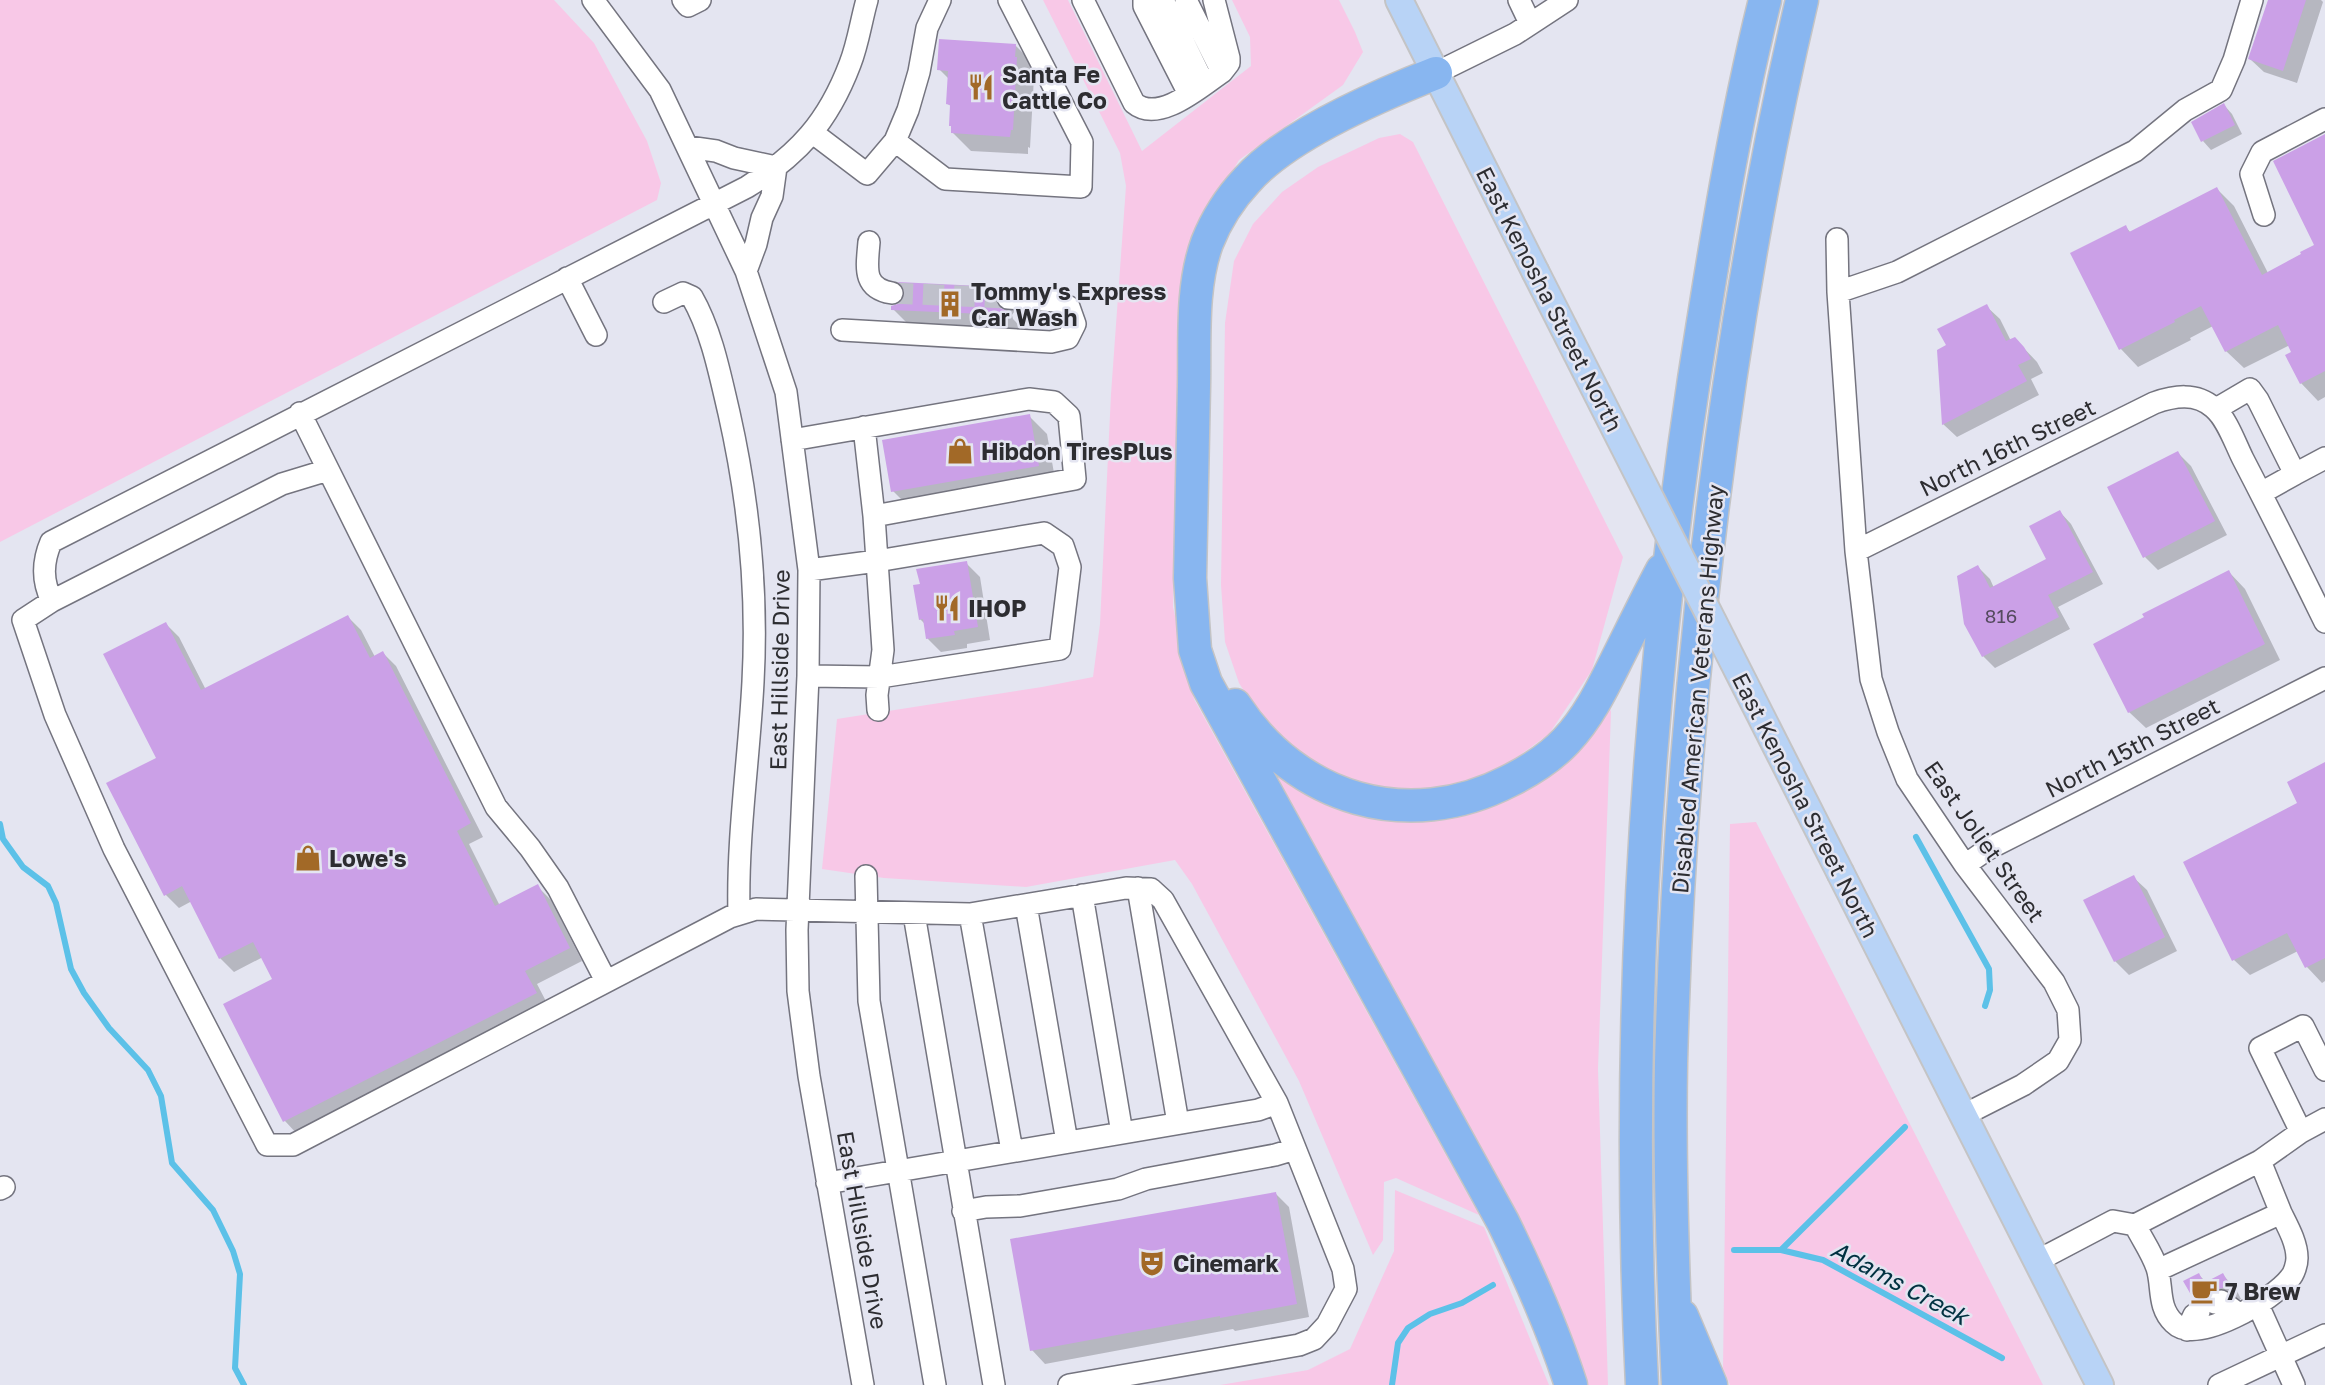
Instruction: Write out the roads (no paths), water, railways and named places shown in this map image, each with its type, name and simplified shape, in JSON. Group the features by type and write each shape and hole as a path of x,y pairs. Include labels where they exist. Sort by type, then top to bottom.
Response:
{"highway":[{"name":"Disabled American Veterans Highway","path":"1642,1385 1637,1208 1637,1034 1655,704 1671,551 1708,288 1765,0"},
{"name":"Disabled American Veterans Highway","path":"1678,1385 1671,1065 1686,750 1707,553 1740,312 1775,121 1802,0"},
{"path":"1436,73 1400,106 1314,147 1271,177 1254,195 1223,245 1213,285 1211,315 1204,594 1212,652 1220,676 1245,720 1261,739 1296,770 1315,782 1361,800 1387,805 1426,806 1459,801 1482,794 1521,775 1565,742 1584,719 1600,692 1671,551"},
{"path":"1436,73 1392,90 1344,115 1308,134 1265,163 1231,199 1207,244 1195,304 1190,578 1195,650 1206,683 1503,1222 1559,1346 1572,1385"},
{"path":"1674,1295 1711,1385"}],"main road":[{"name":"East Kenosha Street North","path":"1399,0 2101,1385"}],"street":[{"name":"East Hillside Drive","path":"593,0 660,90 746,271 786,392 809,570 808,676 797,909 798,990 809,1076 863,1385"},
{"path":"683,0 688,6 700,0"},
{"path":"52,601 44,579 46,554 51,542 747,187 776,167 813,133 834,99 851,62 867,0"},
{"path":"813,133 867,174 895,141 919,72 927,29 940,0"},
{"path":"895,141 945,179 1081,187 1082,142 1009,0"},
{"path":"1083,0 1137,106 1166,107 1209,80"},
{"path":"1144,0 1144,6 1209,80"},
{"path":"1151,0 1209,80"},
{"path":"1163,0 1209,80"},
{"path":"1174,0 1209,80"},
{"path":"1186,0 1209,80"},
{"path":"1198,0 1209,80"},
{"path":"1209,80 1214,0"},
{"path":"1519,0 1531,23"},
{"path":"1436,73 1515,34 1567,0"},
{"path":"1838,292 1898,272 2135,152 2185,110 2221,90 2234,61 2252,0"},
{"path":"2264,215 2251,174 2262,152 2325,120"},
{"path":"688,147 716,151 734,158 776,167"},
{"path":"746,271 762,218 772,196 776,167"},
{"name":"East Joliet Street","path":"1837,239 1838,292 1856,551 1871,679 1907,779 1965,864 2054,982 2068,1010 2070,1040 2058,1061 2043,1073 1964,1115"},
{"path":"869,242 869,281 878,291 892,293"},
{"path":"567,278 596,335"},
{"path":"664,302 683,293 692,298 698,307 726,400 749,522 755,593 754,668 740,835 739,914"},
{"path":"842,330 1051,342 1068,338 1075,324 1069,307 1057,301 1008,298"},
{"path":"2295,474 2258,400 2250,390 2216,409 2325,622"},
{"name":"North 16th Street","path":"1856,551 2154,403 2183,396 2202,400 2216,409"},
{"path":"792,440 1029,399 1054,402 1069,416 1075,479 874,516"},
{"path":"300,413 496,807 558,888 606,981"},
{"path":"864,427 874,516 883,650 877,695 878,710"},
{"path":"2261,493 2325,458"},
{"path":"328,470 282,484 52,601 23,620 55,715 114,849 267,1145 293,1146 730,917 756,909 970,914 1126,888 1151,888 1163,900 1277,1103 1343,1269 1346,1289 1326,1325 1314,1339 1299,1345 1069,1385"},
{"path":"808,676 880,677 1060,649 1070,567 1063,547 1044,533 877,562 809,570"},
{"name":"North 15th Street","path":"1965,864 1988,849 2325,678"},
{"path":"866,876 869,1001 935,1385"},
{"path":"1138,888 1178,1123"},
{"path":"1082,895 1122,1133"},
{"path":"1026,905 1067,1142"},
{"path":"914,914 993,1385"},
{"path":"970,914 1012,1152"},
{"path":"2301,1132 2260,1048 2303,1026 2325,1070"},
{"path":"827,1182 1258,1110 1277,1103"},
{"path":"2037,1261 2112,1221 2136,1225 2260,1161 2301,1132 2325,1119"},
{"path":"963,1211 1020,1206 1118,1189 1146,1179 1295,1149"},
{"path":"2136,1225 2158,1270 2159,1291 2165,1311 2174,1325 2188,1330 2203,1330 2248,1310 2292,1277 2297,1260 2294,1241 2260,1161"},
{"path":"2158,1270 2281,1213"},
{"path":"2188,1330 2194,1315 2221,1301 2248,1310 2281,1354 2294,1385"},
{"path":"2219,1385 2325,1335"}],"waterway":[{"path":"0,824 3,839 23,867 48,886 56,903 71,969 109,1028 148,1070 161,1096 172,1163 213,1210 233,1251 240,1274 235,1368 244,1385"},
{"path":"1916,837 1989,969 1990,990 1985,1006"},
{"path":"1781,1250 1905,1127"},
{"name":"Adams Creek","path":"1734,1250 1781,1250 1823,1260 2002,1358"},
{"name":"Adams Creek","path":"1392,1385 1398,1343 1408,1328 1430,1314 1462,1303 1493,1285"}],"tunnel":[{"path":"892,293 1008,298"}],"place":[{"name":"Santa Fe Cattle Co","path":"981,87"},
{"name":"Tommy's Express Car Wash","path":"950,304"},
{"name":"Hibdon TiresPlus","path":"960,451"},
{"name":"IHOP","path":"947,608"},
{"name":"Lowe's","path":"308,858"},
{"name":"Cinemark","path":"1152,1263"},
{"name":"7 Brew","path":"2204,1291"}]}
